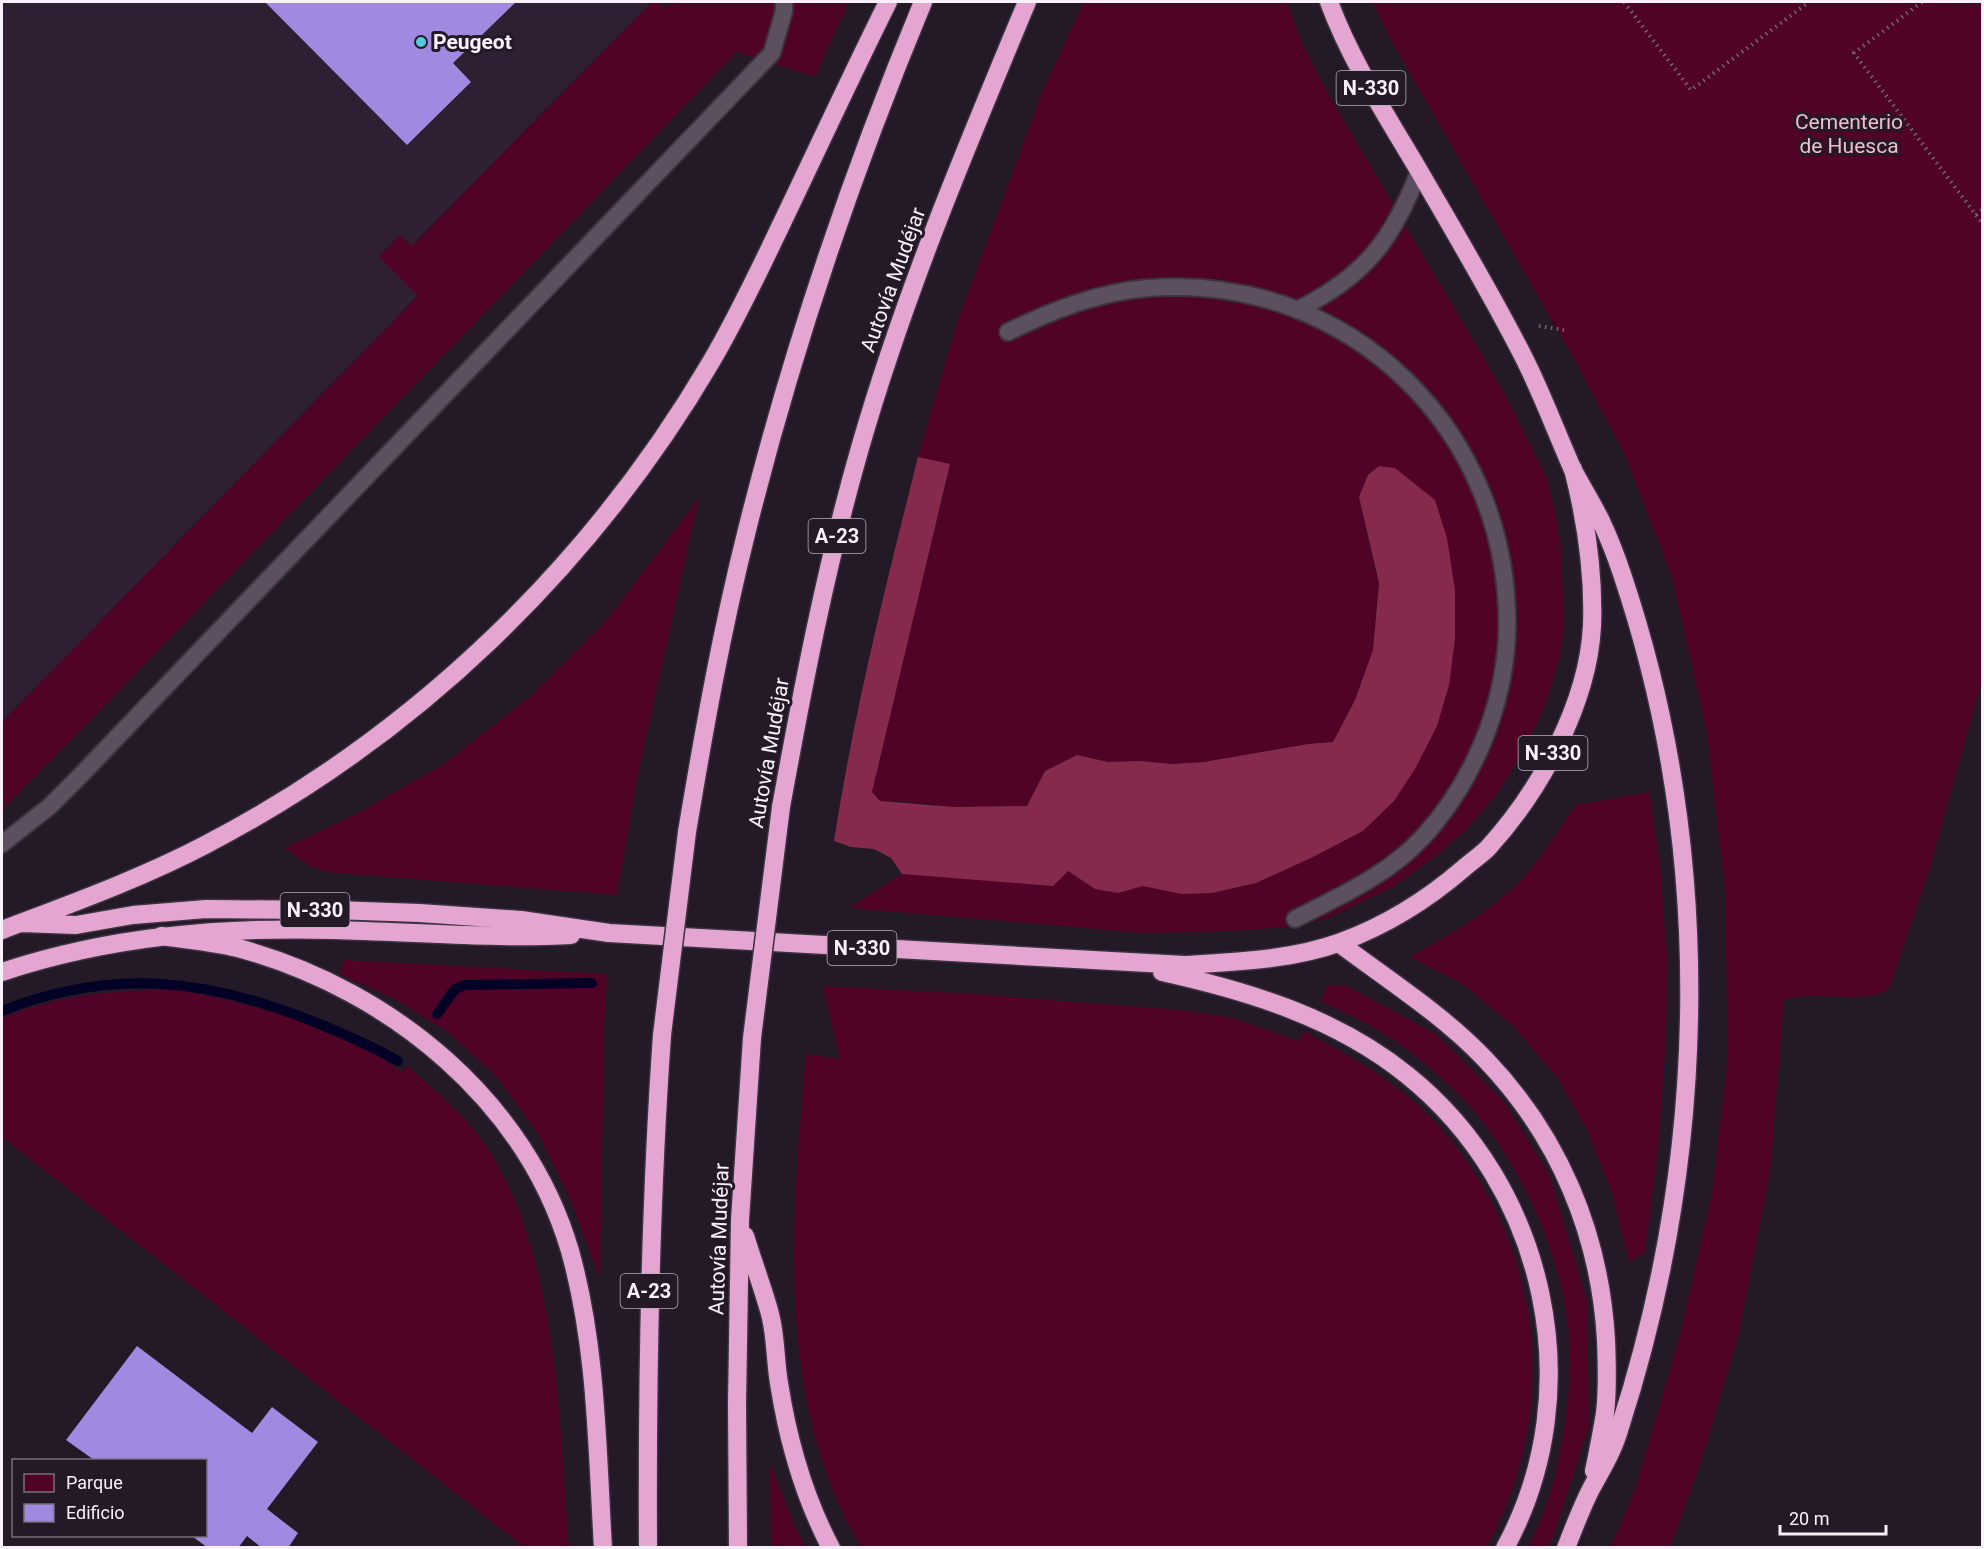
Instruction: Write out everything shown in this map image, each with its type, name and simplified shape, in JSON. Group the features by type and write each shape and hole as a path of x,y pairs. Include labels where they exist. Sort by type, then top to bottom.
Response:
{"highway":[{"path":"22,923 203,846 266,811 340,764 384,733 464,667 550,580 592,531 637,472 679,413 711,362 761,267 888,2"},
{"name":"A-23","path":"648,1548 647,1407 651,1232 662,1035 687,832 708,706 750,520 794,362 829,249 879,110 923,2"},
{"name":"Autovía Mudéjar","path":"738,1548 737,1404 740,1220 752,1038 781,807 816,625 860,448 919,271 970,136 1027,2"},
{"name":"N-330","path":"2,930 22,923 76,925 133,915 206,909 334,910 521,920 609,933 1184,965 1223,963 1293,954 1339,943 1408,911 1453,878 1487,849 1518,811 1546,767 1567,724 1587,661 1592,627 1589,548 1573,469 1524,358 1362,73 1329,2"},
{"path":"1566,1548 1590,1490 1606,1462 1619,1431 1660,1276 1675,1189 1690,1006 1688,906 1680,826 1667,742 1648,661 1623,576 1600,519 1573,469"},
{"name":"N-330","path":"2,972 34,961 87,948 161,936 274,930 332,930 519,938 609,933"},
{"path":"161,936 243,950 284,963 330,983 408,1027 448,1062 497,1114 541,1180 569,1251 578,1287 587,1331 592,1376 603,1548"},
{"path":"1339,943 1446,1023 1484,1058 1519,1097 1553,1152 1578,1202 1591,1241 1601,1283 1608,1372 1605,1412 1590,1490"},
{"path":"1116,962 1216,984 1254,995 1299,1012 1361,1044 1407,1075 1448,1113 1483,1156 1511,1204 1531,1256 1545,1310 1550,1365 1546,1421 1535,1476 1516,1528 1506,1548"},
{"path":"740,1220 770,1316 784,1414 797,1471 817,1521 831,1548"}],"lane":[{"path":"2,844 50,806 79,777 772,53 784,11 783,2"},
{"path":"1297,309 1322,298 1365,265 1398,222 1419,171"},
{"path":"1008,332 1041,315 1076,302 1112,293 1148,288 1185,287 1221,290 1258,297 1297,309 1357,340 1413,386 1457,442 1479,484 1498,541 1505,576 1507,612 1506,647 1502,674 1492,718 1479,751 1463,783 1443,813 1421,839 1373,877 1294,919"}],"path":[{"path":"1624,2 1691,90 1809,2"},
{"path":"1922,2 1854,53 1983,223"},
{"path":"1976,215 1983,210"}],"shaded area":[{"path":"2,2 652,2 411,246 400,236 379,256 418,295 2,722"},
{"path":"918,457 950,464 872,792 880,801 954,807 1027,806 1045,771 1077,755 1108,762 1140,761 1172,764 1204,762 1308,744 1333,742 1355,700 1373,650 1379,583 1359,497 1368,475 1379,466 1395,468 1435,500 1447,538 1455,590 1455,639 1449,685 1437,726 1415,769 1394,801 1363,831 1311,858 1256,883 1212,893 1181,894 1143,886 1118,893 1095,889 1068,871 1053,886 902,874 891,858 874,849 851,847 834,841 861,696"}],"green space":[{"path":"652,2 658,2 665,8 672,2 849,2 815,77 737,52 2,810 2,722 418,296 379,257 400,235 412,246"},
{"path":"1084,2 1287,2 1301,41 1327,92 1506,396 1546,476 1556,516 1561,551 1564,625 1560,655 1551,687 1542,713 1522,754 1496,795 1467,829 1436,856 1393,887 1328,918 1287,927 1145,933 849,908 902,874 968,878 1068,871 1095,889 1118,893 1143,886 1181,894 1212,893 1256,883 1363,831 1415,769 1437,726 1449,685 1455,639 1455,590 1365,527 1379,583 1373,650 1355,700 1333,742 1308,744 1204,762 1172,764 1140,761 1108,762 1077,755 1045,771 1028,806 954,807 880,801 872,792 950,465 918,457 957,323 1043,90"},
{"name":"Cementerio de Huesca","path":"1373,2 1982,2 1982,680 1928,874 1889,989 1865,997 1811,996 1784,1000 1770,1172 1738,1337 1699,1468 1670,1547 1611,1547 1635,1490 1681,1331 1712,1193 1728,1057 1725,890 1707,733 1672,577 1624,453 1573,357 1388,35"},
{"path":"699,498 638,774 617,895 327,872 310,866 285,848 358,813 444,764 530,697 606,621"},
{"path":"1649,792 1660,865 1667,958 1666,1040 1658,1149 1645,1252 1629,1262 1613,1196 1588,1132 1559,1080 1513,1026 1464,985 1410,957 1470,921 1512,889 1538,860 1576,805"},
{"path":"344,960 607,974 604,1026 600,1279 571,1201 539,1135 496,1076 449,1033 395,999 339,974"},
{"path":"1328,985 1345,985 1436,1034 1505,1103 1550,1176 1587,1301 1589,1426 1553,1537 1547,1547 1528,1547 1543,1515 1557,1469 1569,1390 1570,1367 1569,1332 1563,1295 1540,1223 1506,1155 1462,1098 1430,1068 1394,1040 1320,1001"},
{"path":"823,986 976,994 1180,1010 1233,1018 1299,1041 1303,1031 1339,1050 1391,1083 1407,1096 1437,1124 1473,1170 1500,1220 1520,1273 1530,1328 1532,1383 1526,1439 1511,1494 1487,1547 861,1547 840,1507 820,1453 806,1398 798,1341 794,1284 797,1168 806,1054 840,1059"},
{"path":"172,989 222,999 295,1019 365,1048 400,1071 409,1067 458,1112 483,1141 508,1185 527,1233 541,1284 557,1391 569,1547 524,1547 2,1137 2,1018 45,1004 86,995"},
{"path":"770,1464 797,1531 806,1547 771,1547"}],"building":[{"path":"265,2 516,2 453,63 471,82 407,145"},
{"path":"137,1346 252,1433 272,1407 318,1442 267,1509 298,1533 288,1548 262,1548 247,1536 238,1548 208,1548 193,1537 207,1537 207,1459 93,1459 66,1440"}],"waterway":[{"path":"437,1014 455,989 465,985 592,983"},
{"path":"2,1011 42,997 81,988 119,984 157,984 195,988 234,995 272,1006 345,1035 398,1061"}],"place":[{"name":"Peugeot","path":"421,42"}]}
